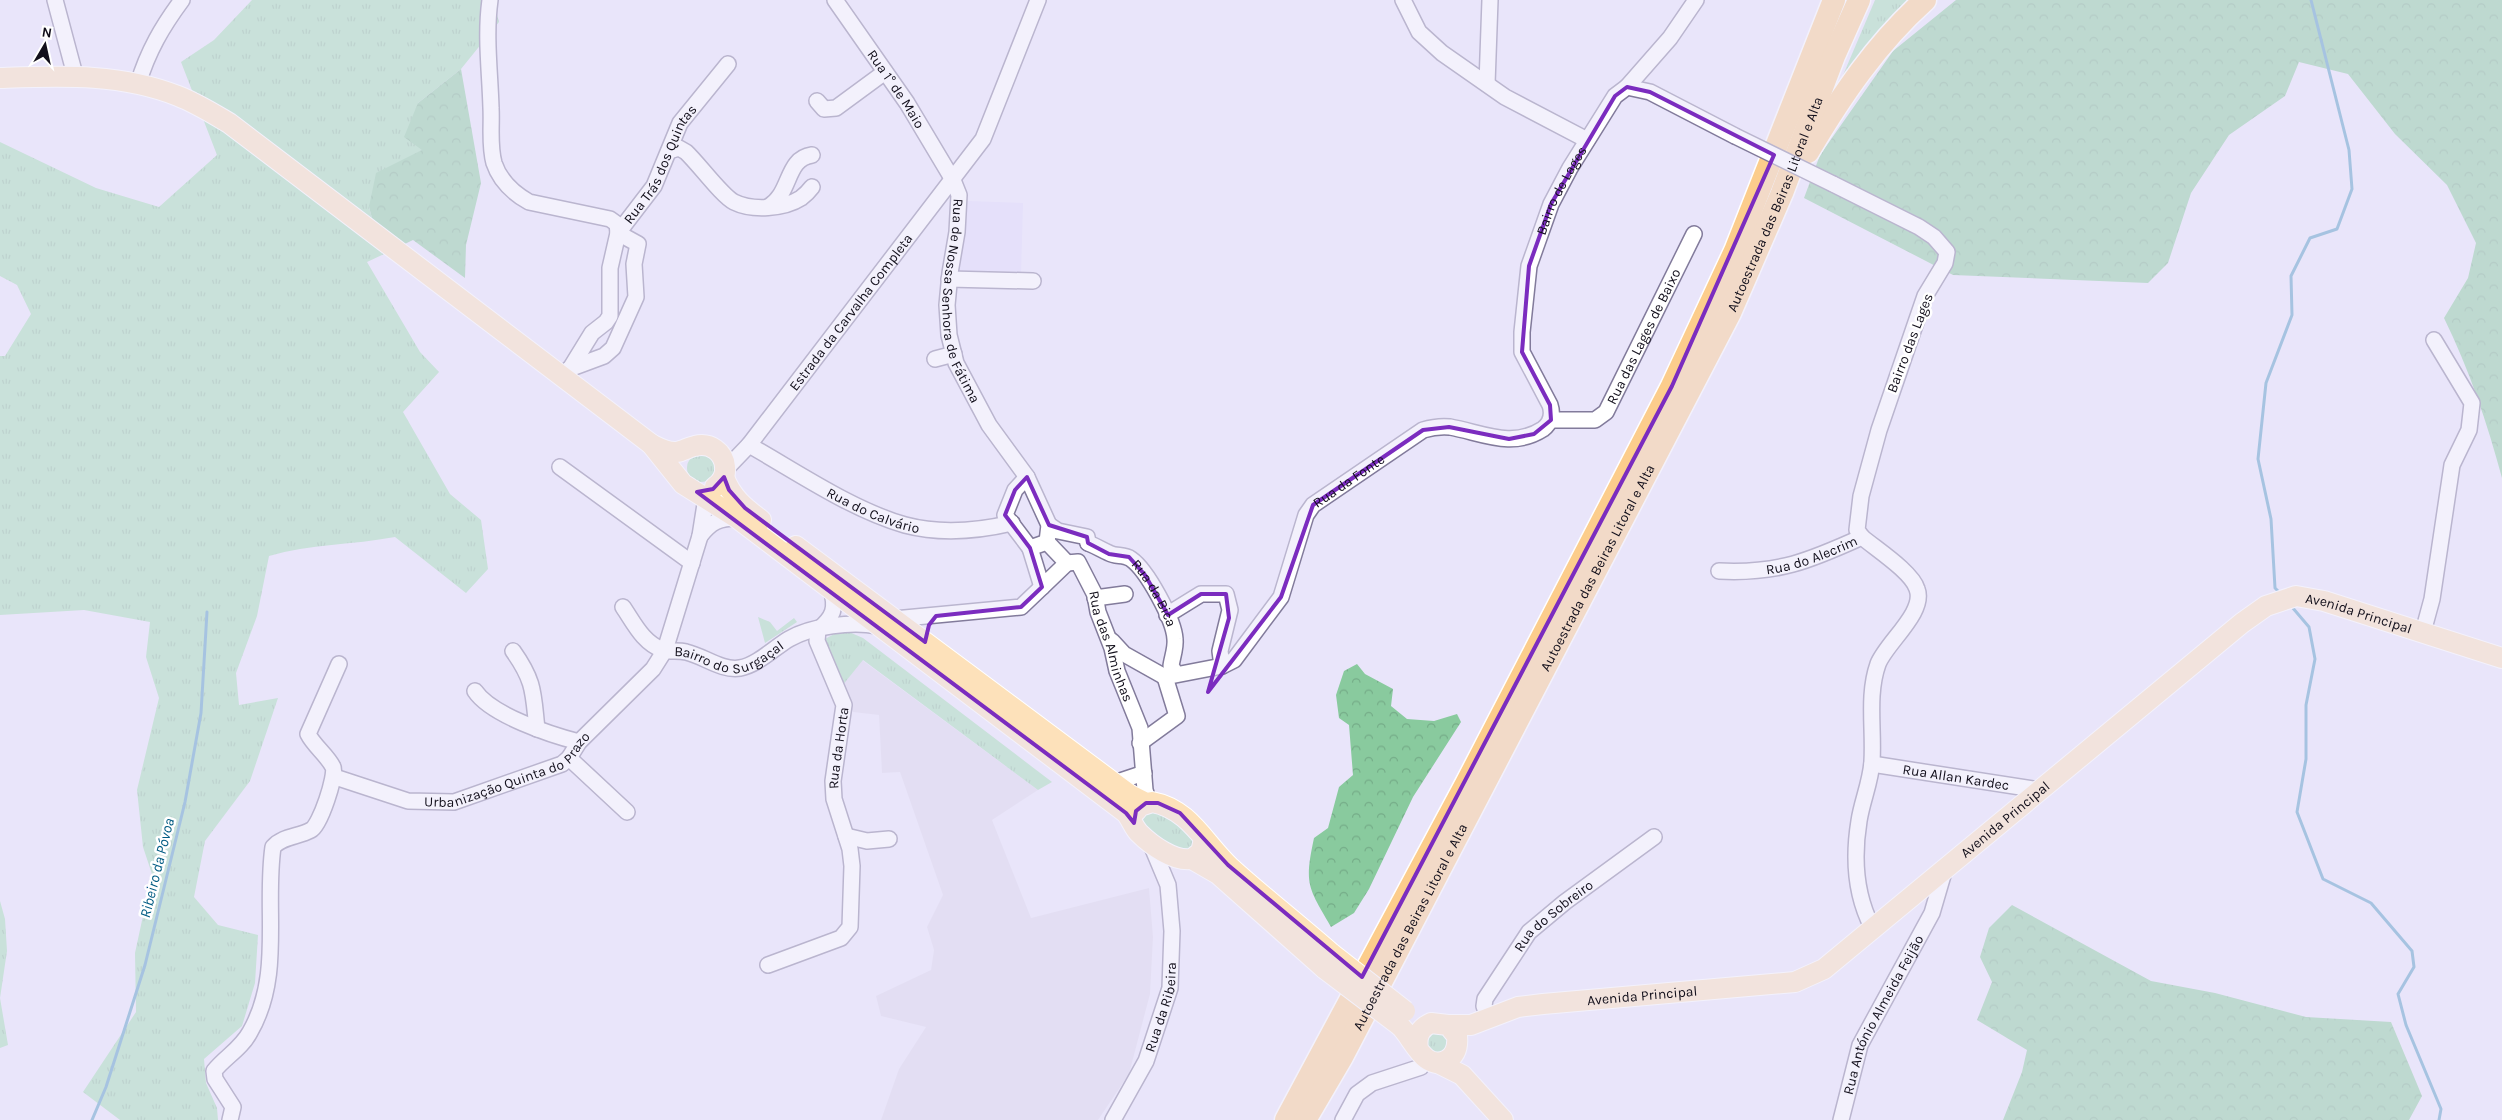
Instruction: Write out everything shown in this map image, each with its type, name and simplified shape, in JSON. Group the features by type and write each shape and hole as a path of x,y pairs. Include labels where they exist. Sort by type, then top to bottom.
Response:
{"highway":[{"name":"Autoestrada das Beiras Litoral e Alta","path":"1286,1120 1466,784 1672,386 1735,251 1834,0"},
{"name":"Autoestrada das Beiras Litoral e Alta","path":"1305,1120 1342,1057 1730,313 1782,193 1834,56 1859,0"},
{"path":"1782,193 1859,72 1900,23 1925,0"}],"main road":[{"path":"0,78 103,77 138,84 178,96 229,122 567,373 651,444 683,484 737,518 831,590 886,622 926,642 1130,795 1147,803 1158,803 1180,813 1198,829 1204,839 1228,865 1329,961"},
{"path":"651,444 669,451 702,445 716,450 721,455 728,490 745,508 1126,813 1140,834 1150,842 1158,848 1218,874 1402,1018 1462,1075 1503,1120"},
{"path":"679,477 678,462 687,449"},
{"path":"702,495 713,489 725,474"},
{"name":"Avenida Principal","path":"1440,1024 1462,1026 1485,1020 1518,1007 1543,1004 1795,982 1824,969 1872,928 1944,872 2242,623 2266,606 2296,596 2324,601 2502,658"},
{"path":"1134,823 1136,811 1147,803"},
{"path":"1189,860 1201,852 1204,839"},
{"path":"1402,1018 1440,1024 1457,1036 1439,1054"},
{"name":"Avenida Principal","path":"1439,1054 1485,1020"},
{"path":"1439,1054 1417,1042 1421,1030 1440,1024"}],"street":[{"path":"55,0 75,76"},
{"path":"138,84 147,55 162,26 182,0"},
{"path":"490,0 488,78 492,148 494,162 499,175 518,195 529,202 610,219 617,224 618,233 638,244 634,264 636,297 613,348 604,356 567,373"},
{"name":"Rua 1° de Maio","path":"836,0 906,103 952,189"},
{"name":"Rua de Nossa Senhora de Fátima","path":"1038,0 983,140 966,164 952,189 957,232 949,279 948,325 954,354 989,425 1027,477 1049,525"},
{"path":"1403,0 1419,32 1442,53 1505,97 1587,140"},
{"path":"1487,84 1490,0"},
{"name":"Bairro de Lages","path":"1551,420 1552,412 1550,405 1522,352 1522,332 1529,266 1551,204 1587,140 1615,96 1627,87 1670,38 1696,0"},
{"name":"Rua Trás dos Quintas","path":"567,373 592,333 606,322 610,316 610,268 618,233 654,186 680,123 728,64"},
{"path":"817,101 824,109 836,108 885,72"},
{"name":"Bairro das Lages","path":"1627,87 1650,92 1919,227 1934,237 1947,252 1945,263 1925,296 1879,430 1861,496 1857,530 1862,537"},
{"path":"669,151 679,148 686,152 724,194 734,202 750,207 785,205 801,198 812,187"},
{"path":"768,207 778,201 784,192 796,162 803,156 812,155"},
{"name":"Estrada da Carvalha Completa","path":"725,474 952,189"},
{"name":"Rua das Lages de Baixo","path":"1551,420 1595,420 1606,412 1694,234"},
{"path":"949,279 1033,280"},
{"path":"2423,632 2432,599 2452,465 2470,430 2472,403 2434,340"},
{"path":"935,359 954,354"},
{"name":"Rua da Fonte","path":"1225,665 1250,641 1281,597 1306,515 1313,506 1423,430 1436,426 1449,427 1509,440 1534,434 1546,427 1551,420"},
{"path":"716,450 732,454 748,445"},
{"name":"Rua do Calvário","path":"748,445 857,505 907,525 944,530 996,527 1012,523"},
{"path":"560,467 692,563"},
{"path":"1027,477 1015,490 1005,515 1030,548 1042,586"},
{"name":"Bairro do Surgaçal","path":"653,668 664,650 700,536 702,495"},
{"path":"700,536 708,526 721,518 737,518"},
{"path":"1030,548 1047,542 1049,525"},
{"name":"Rua da Bica","path":"1049,525 1058,531 1087,537 1088,544 1101,547 1109,554 1129,557 1137,564 1167,615 1175,639 1170,675 1177,716 1140,743"},
{"name":"Rua do Alecrim","path":"1718,571 1746,572 1780,568 1815,559 1862,537 1910,578 1918,589 1918,600 1911,618 1883,651 1874,676 1872,764 1858,821 1856,863 1857,886 1862,906 1872,928"},
{"name":"Rua das Alminhas","path":"1047,542 1072,562 1089,580 1098,612 1109,638 1117,671 1140,728 1144,773"},
{"name":"Bairro do Surgaçal","path":"664,650 685,652 731,668 742,668 791,637 818,630 848,624 886,622 1020,607 1072,562 1088,544"},
{"path":"818,630 830,619 834,610 831,590"},
{"path":"1095,598 1125,594"},
{"path":"1109,638 1124,654 1170,675 1225,665 1220,651 1230,610 1226,594 1201,594 1167,615"},
{"path":"622,607 647,642 664,650"},
{"path":"926,642 928,625 936,616"},
{"name":"Rua da Horta","path":"768,965 841,938 850,927 853,881 846,836 834,799 833,781 844,705 817,641 818,630"},
{"path":"512,651 528,672 533,688 537,729"},
{"path":"230,1120 233,1107 215,1078 214,1071 240,1047 251,1032 264,996 271,948 273,847 279,841 312,830 318,825 322,817 330,785 335,777 334,768 308,734 339,664"},
{"name":"Urbanização Quinta do Prazo","path":"335,777 408,801 454,802 554,767 570,758 579,742 653,668"},
{"path":"475,690 482,700 545,734 579,742"},
{"path":"570,758 627,812"},
{"name":"Rua Allan Kardec","path":"1872,764 2040,790"},
{"path":"1114,783 1144,773 1147,803"},
{"path":"846,836 867,841 889,839"},
{"name":"Rua do Sobreiro","path":"1485,1020 1485,999 1529,932 1572,897 1654,837"},
{"name":"Rua da Ribeira","path":"1113,1120 1146,1061 1170,988 1172,931 1168,885 1150,842"},
{"path":"1168,885 1189,860"},
{"name":"Rua António Almeida Feijão","path":"1841,1120 1860,1045 1932,913 1944,872"},
{"path":"1918,892 1932,913"},
{"path":"1343,1120 1356,1094 1372,1083 1421,1067 1439,1054"}],"highlighted area":[{"path":"1627,87 1650,92 1774,155 1672,386 1362,977 1228,865 1180,813 1158,803 1146,803 1136,811 1134,823 1126,813 697,492 713,489 724,477 729,490 745,508 925,642 929,625 936,616 1021,607 1042,587 1030,548 1005,515 1015,490 1027,477 1049,525 1087,537 1088,543 1109,554 1129,557 1145,575 1168,615 1201,594 1226,594 1229,618 1208,692 1281,597 1313,505 1423,430 1449,427 1509,439 1534,434 1551,420 1550,405 1522,352 1529,266 1551,204 1615,96"}],"shaded area":[{"path":"968,201 1023,203 1021,274 957,273"},
{"path":"862,660 1038,790 992,820 1031,918 1149,888 1153,937 1150,994 1129,1074 1098,1120 881,1120 899,1069 926,1027 881,1016 876,996 931,970 934,950 927,927 943,895 900,772 882,773 879,715 853,712 842,686"}],"green space":[{"path":"252,0 493,0 499,22 461,69 418,103 423,150 401,162 369,207 382,255 367,262 420,352 439,372 403,412 450,494 481,520 488,569 466,593 395,537 300,549 269,556 257,616 236,673 239,705 278,698 250,781 205,841 194,897 218,925 258,935 255,983 242,1026 204,1059 206,1083 217,1108 218,1120 120,1120 83,1092 136,1012 135,953 152,874 143,847 137,790 159,698 146,657 150,622 84,610 0,615 0,356 5,356 31,314 17,285 0,276 0,142 96,188 159,207 217,155 181,62 214,40"},
{"path":"1875,0 1913,0 1832,101"},
{"path":"1956,0 2502,0 2502,478 2477,396 2444,318 2468,278 2476,243 2447,185 2395,134 2348,74 2299,62 2285,96 2229,135 2191,193 2168,263 2148,283 1953,275 1804,198 1820,155 1893,51"},
{"path":"461,69 481,183 466,245 465,278 413,240 382,255 369,207 376,173 422,150 404,137 418,103"},
{"path":"701,454 711,458 715,468 711,478 701,482 691,478 687,468 691,458"},
{"path":"758,617 770,622 777,631 794,618 797,622 765,643"},
{"path":"849,632 863,638 1052,782 1038,790 863,660 842,686 828,652 825,639 836,633"},
{"path":"1357,664 1365,674 1393,689 1391,706 1407,719 1434,721 1457,714 1461,722 1413,797 1369,889 1354,913 1331,927 1313,894 1310,885 1309,866 1314,838 1328,828 1339,787 1353,775 1349,725 1339,718 1336,695 1344,671"},
{"path":"1152,810 1175,821 1195,839 1194,848 1185,851 1150,831 1143,821 1144,814"},
{"path":"0,901 5,919 7,951 0,998"},
{"path":"2012,905 2151,981 2215,993 2306,1017 2391,1022 2422,1096 2409,1120 2003,1120 2022,1072 2027,1050 1977,1020 1992,982 1980,957 1989,928"},
{"path":"0,998 8,1045 0,1048"},
{"path":"1429,1032 1448,1035 1448,1051 1431,1055 1424,1039"}],"waterway":[{"path":"2279,592 2275,588 2271,519 2258,459 2266,383 2292,315 2291,276 2310,238 2337,229 2352,189 2349,150 2311,0"},
{"path":"2292,607 2309,627 2315,659 2306,705 2306,759 2297,812 2323,879 2371,903 2412,951 2414,967 2398,994 2406,1025 2441,1109 2439,1120"},
{"name":"Ribeiro da Póvoa","path":"92,1120 106,1087 145,965 185,802 201,713 207,612"}]}
